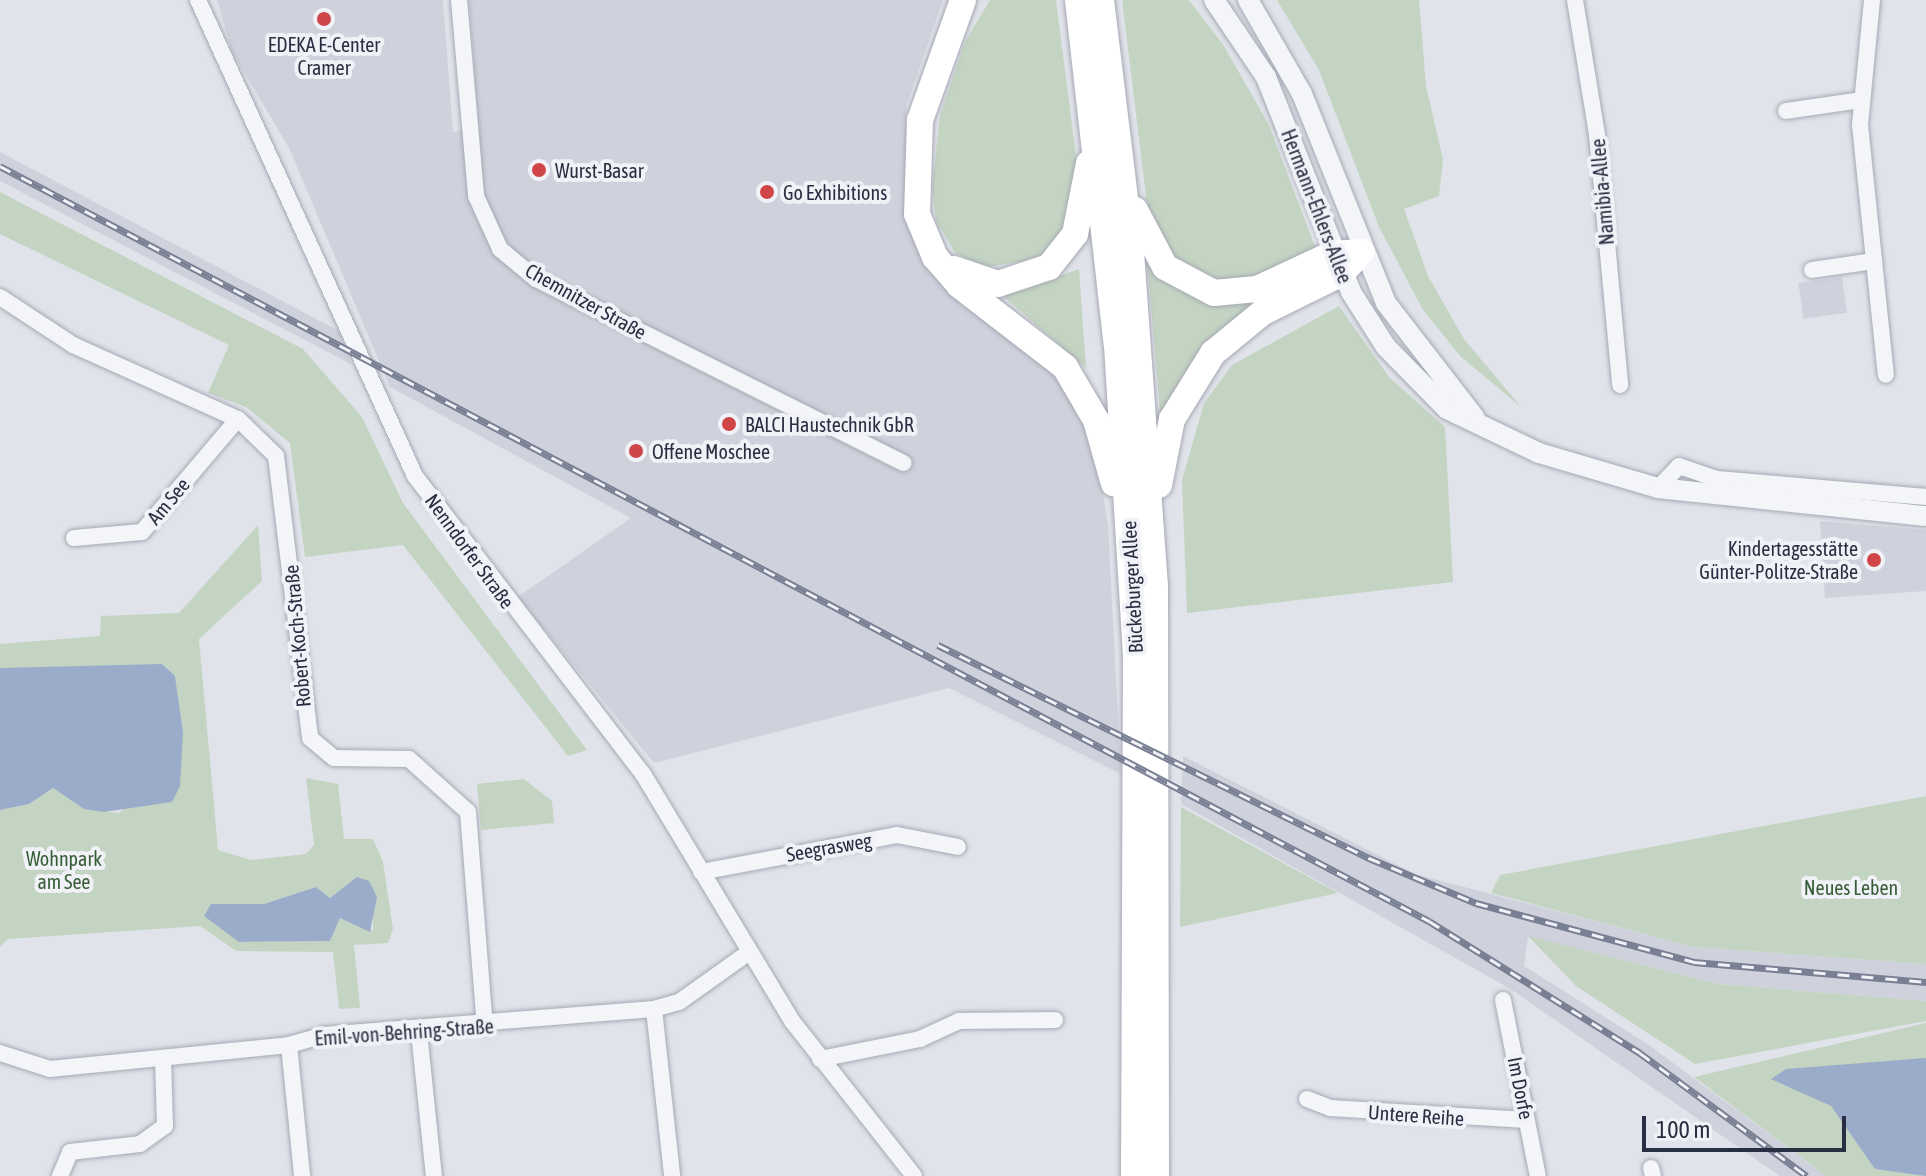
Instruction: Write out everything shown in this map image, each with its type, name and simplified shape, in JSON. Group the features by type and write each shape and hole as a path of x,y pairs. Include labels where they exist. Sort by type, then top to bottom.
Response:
{"highway":[{"path":"963,0 920,120 917,214 935,257 959,285 1065,367 1105,441 1131,564"},
{"name":"Bückeburger Allee","path":"1078,0 1107,128 1155,586 1156,1176"},
{"name":"Bückeburger Allee","path":"1101,0 1131,564 1139,807 1134,1176"},
{"path":"935,257 998,284 1049,267 1075,234 1107,128"},
{"path":"1107,128 1153,253 1189,285 1242,293 1337,264"},
{"path":"1155,586 1160,469 1184,394 1213,353 1245,325 1337,264 1361,252"}],"street":[{"name":"Nenndorfer Straße","path":"198,0 415,476 643,774 749,952 820,1059 914,1176"},
{"name":"Chemnitzer Straße","path":"459,0 476,196 500,249 536,279 904,463"},
{"name":"Hermann-Ehlers-Allee","path":"1214,0 1266,77 1337,264 1405,370 1447,409 1475,418 1539,453 1658,488 1926,516"},
{"path":"1248,0 1302,94 1361,252 1386,303 1475,418"},
{"name":"Namibia-Allee","path":"1575,0 1597,135 1620,385"},
{"path":"1872,0 1861,100 1886,375"},
{"path":"1786,111 1861,100"},
{"path":"1812,270 1874,261"},
{"name":"Robert-Koch-Straße","path":"0,297 73,345 238,419 256,431 281,472 310,738 334,758 409,759 468,812 485,1026"},
{"name":"Am See","path":"74,538 142,532 238,419"},
{"path":"1658,488 1679,466 1717,479 1926,497"},
{"name":"Seegrasweg","path":"701,872 897,835 958,847"},
{"name":"Emil-von-Behring-Straße","path":"0,1053 50,1069 289,1045 324,1035 419,1032 654,1009 679,1002 749,952"},
{"name":"Im Dorfe","path":"1503,1000 1538,1176"},
{"path":"654,1009 672,1176"},
{"path":"820,1059 920,1039 959,1021 1055,1020"},
{"path":"419,1032 434,1176"},
{"path":"289,1045 302,1176"},
{"path":"60,1176 70,1152 140,1144 165,1126 163,1058"},
{"name":"Untere Reihe","path":"1307,1099 1330,1108 1527,1120"}],"shaded area":[{"path":"217,0 443,0 453,132 479,129 469,0 943,0 906,107 906,206 1056,371 1094,436 1108,525 1121,774 949,688 654,763 518,597 631,518 390,387 289,148 232,52"},
{"path":"0,152 339,331 351,364 0,181"},
{"path":"1842,277 1847,313 1803,319 1798,283"},
{"name":"Kindertagesstätte Günter-Politze-Straße","path":"1820,521 1926,530 1926,591 1825,598"},
{"path":"1183,756 1415,874 1693,947 1926,964 1926,1001 1718,984 1528,937 1524,966 1646,1043 1826,1176 1780,1176 1509,988 1181,804"}],"green space":[{"path":"990,0 1056,0 1077,164 1068,231 1039,259 987,267 955,253 936,220 932,189 940,115 965,42"},
{"path":"1122,0 1189,0 1224,46 1269,125 1320,260 1242,293 1153,253"},
{"path":"1277,0 1419,0 1426,86 1443,159 1439,196 1404,209 1428,276 1464,339 1521,407 1461,357 1423,310 1379,227 1319,70"},
{"path":"0,192 303,349 362,417 403,503 587,750 568,756 403,545 305,557 290,443 246,407 208,393 229,345 0,234"},
{"path":"1147,259 1261,303 1161,421"},
{"path":"1079,269 1086,368 1003,296"},
{"path":"1339,306 1389,377 1445,427 1453,582 1187,613 1182,480 1204,403 1232,365"},
{"name":"Wohnpark am See","path":"258,525 262,581 199,639 218,850 251,860 306,854 314,845 306,778 338,784 344,839 373,839 383,862 393,929 388,943 354,945 360,1008 339,1009 333,952 236,951 200,926 8,939 0,947 0,810 29,804 53,788 85,809 120,813 183,732 175,677 0,668 0,644 100,636 101,616 179,613","holes":["316,887 330,898 344,888 373,919 373,930 340,918 330,941 240,942 222,904 264,904"]},
{"path":"524,779 552,801 554,823 481,830 477,784"},
{"name":"Neues Leben","path":"1926,796 1926,964 1693,947 1491,893 1500,875"},
{"path":"1181,807 1338,893 1180,927"},
{"path":"1528,936 1718,984 1926,1001 1926,1021 1695,1064 1576,986"},
{"path":"1926,1023 1926,1176 1826,1176 1694,1077"}],"water":[{"path":"162,664 175,676 183,732 180,786 172,802 104,812 84,809 53,788 29,804 0,810 0,668"},
{"path":"357,877 369,881 377,897 370,932 340,918 330,941 239,942 204,916 211,904 264,904 316,887 330,898"},
{"path":"1926,1058 1926,1176 1875,1169 1831,1106 1771,1079 1786,1069"}],"railway":[{"path":"0,166 1429,921 1640,1053 1807,1176"},
{"path":"938,645 1369,858 1476,903 1694,962 1926,982"}],"place":[{"name":"EDEKA E-Center Cramer","path":"324,19"},
{"name":"Wurst-Basar","path":"539,170"},
{"name":"Go Exhibitions","path":"767,192"},
{"name":"BALCI Haustechnik GbR","path":"729,424"},
{"name":"Offene Moschee","path":"636,451"},
{"name":"Kindertagesstätte Günter-Politze-Straße","path":"1874,560"}]}
